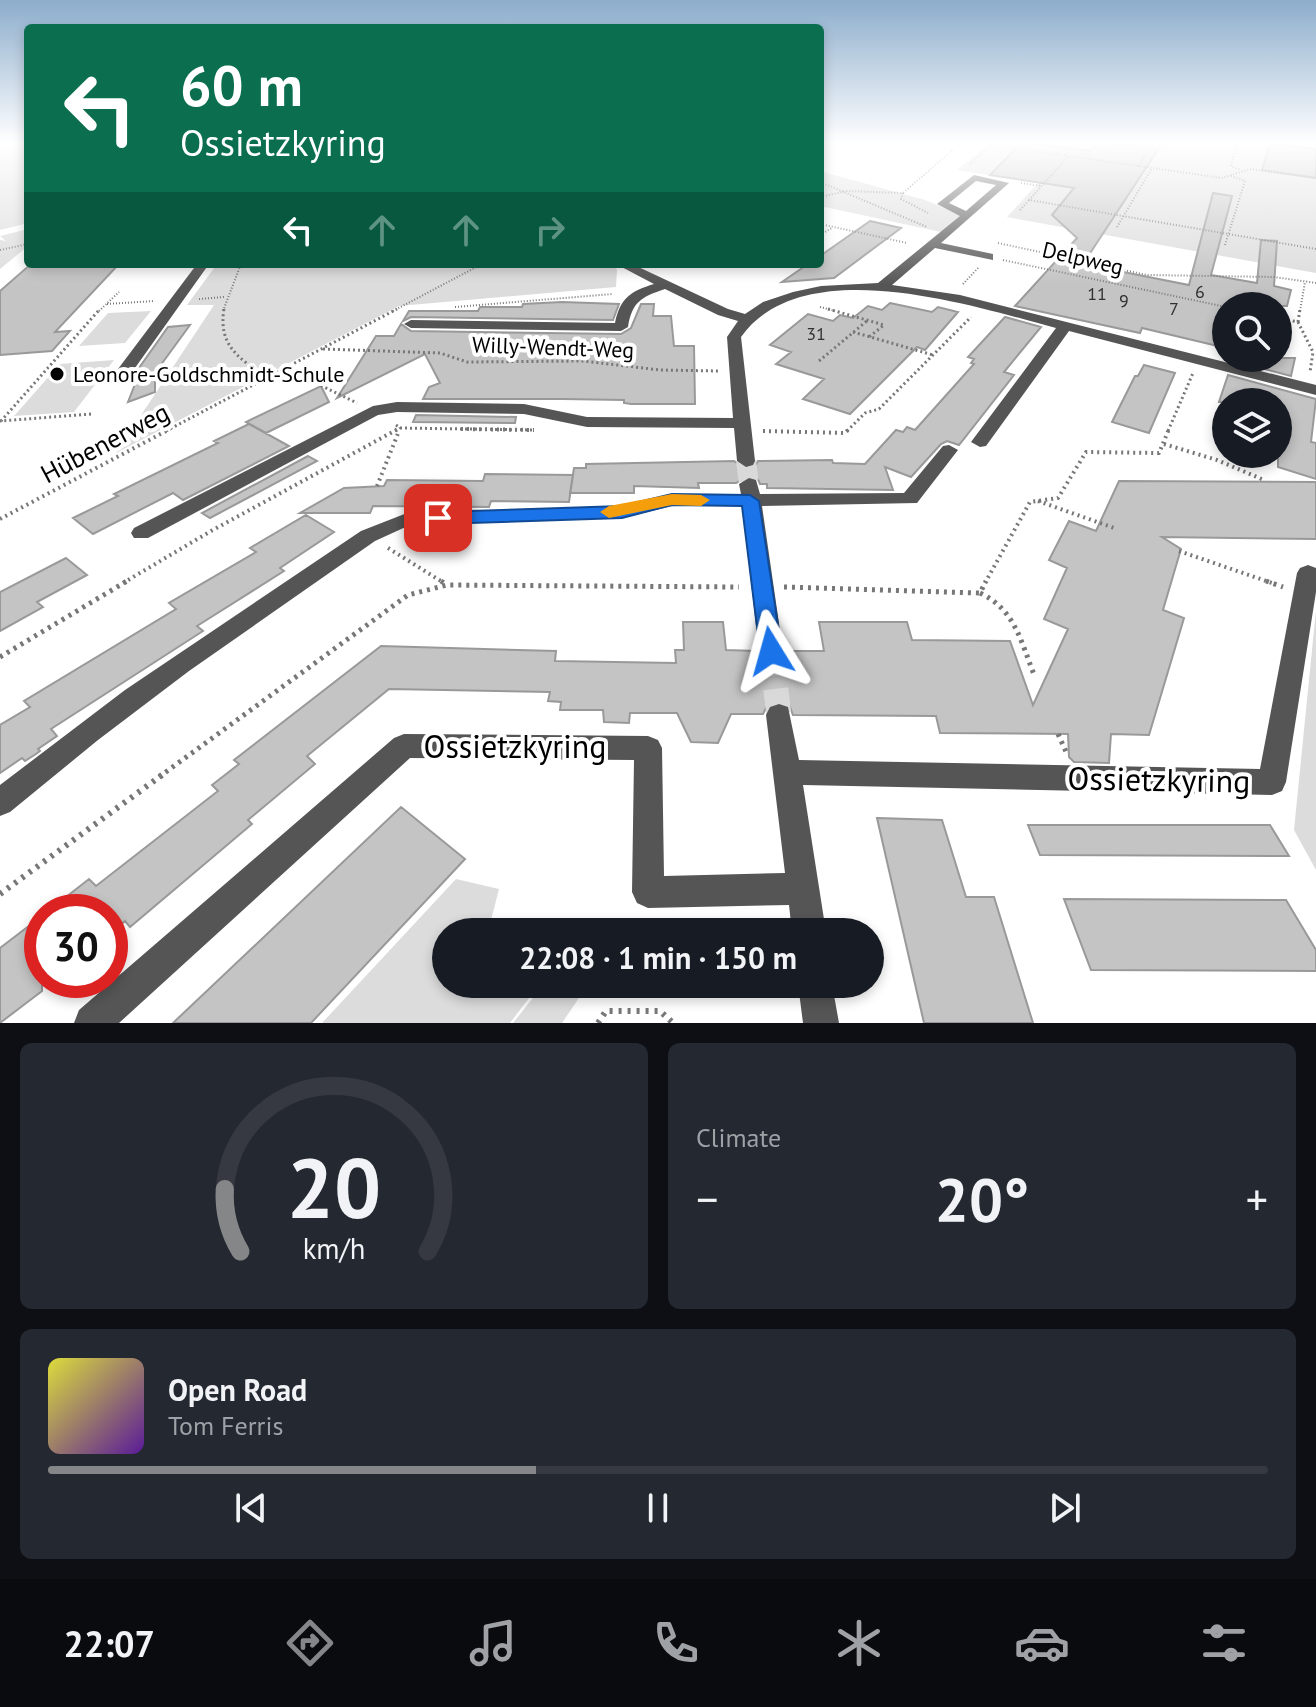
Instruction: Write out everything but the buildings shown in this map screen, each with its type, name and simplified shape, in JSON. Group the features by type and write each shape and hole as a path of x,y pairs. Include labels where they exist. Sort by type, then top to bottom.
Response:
{"street":[{"path":"960,190 942,204 967,215"},
{"path":"880,288 996,190"},
{"path":"929,246 989,257"},
{"path":"124,372 200,268"},
{"path":"630,268 723,312 747,319"},
{"path":"409,317 621,327 625,303 630,296 665,285"},
{"path":"746,461 734,337 761,307 793,295 828,290 880,288 951,296 1312,389"},
{"path":"980,442 1065,326"},
{"path":"141,533 373,411 397,407 524,409 587,422 744,423"},
{"path":"0,803 64,748 368,536 407,519 622,512 672,500 750,492 910,499 949,450"},
{"path":"750,492 771,651"},
{"name":"Ossietzkyring","path":"787,772 1272,782 1306,584"},
{"path":"779,715 807,918"},
{"name":"Ossietzkyring","path":"92,1023 404,746 648,748 648,892 803,889"},
{"path":"817,998 821,1023"}],"path":[{"path":"842,190 934,229 947,231"},
{"path":"907,190 901,199 937,220 934,229"},
{"path":"1020,210 1039,190"},
{"path":"1117,227 1139,190"},
{"path":"1225,245 1242,190"},
{"path":"824,196 846,191 903,193"},
{"path":"1029,200 1316,249"},
{"path":"824,225 929,246"},
{"path":"824,233 833,227"},
{"path":"993,241 1147,275 1274,277 1316,283"},
{"path":"0,250 24,245"},
{"path":"951,296 989,257"},
{"name":"Delpweg","path":"989,257 1212,304"},
{"path":"239,268 224,297 222,325 227,346 238,358 266,377"},
{"name":"Hübenerweg","path":"0,519 475,268"},
{"path":"1305,282 1298,322 1313,352 1312,389"},
{"path":"91,414 1,421 119,292"},
{"path":"450,307 616,294 630,296"},
{"path":"793,295 804,302 884,325 869,337"},
{"path":"393,312 409,317"},
{"path":"819,361 868,320"},
{"path":"1292,321 1298,322"},
{"path":"853,332 933,355"},
{"name":"Willy-Wendt-Weg","path":"319,349 440,353 467,362 583,361 660,370 738,371"},
{"path":"980,593 1030,502 1058,498 1086,452 1159,453 1200,360"},
{"path":"0,657 211,531 400,428 377,486"},
{"path":"1164,444 1217,460 1264,480"},
{"path":"1035,500 1117,529"},
{"path":"368,536 447,585"},
{"path":"1179,551 1306,584"},
{"path":"1,891 408,595 447,585 762,587 980,593 997,601 1008,612 1035,677"},
{"path":"598,1023 606,1011 660,1011 673,1023"}],"shaded area":[{"path":"0,190 24,190 24,224 0,230"},
{"path":"824,190 888,190 962,215 941,232 824,207"},
{"path":"1032,190 1316,190 1316,273 1007,217"},
{"path":"24,230 24,249 0,269 0,240 6,241 0,236"},
{"path":"214,268 617,269 616,287 399,306 116,453 214,305 187,305"},
{"path":"151,311 125,343 79,346 108,313"},
{"path":"114,360 74,412 14,416 60,364"},
{"path":"1316,610 1316,870 1294,830"},
{"path":"456,879 499,889 492,918 432,918 432,998 529,998 510,1023 322,1023"},
{"path":"533,998 579,998 562,1023 513,1023"}],"tunnel":[{"path":"746,461 749,484"},
{"path":"771,651 779,715"}],"slow traffic":[{"path":"609,512 622,512 672,500 701,500"}],"place":[{"name":"Leonore-Goldschmidt-Schule","path":"57,374"}],"route":[{"path":"438,518 622,512 672,500 750,501 771,651"}]}
